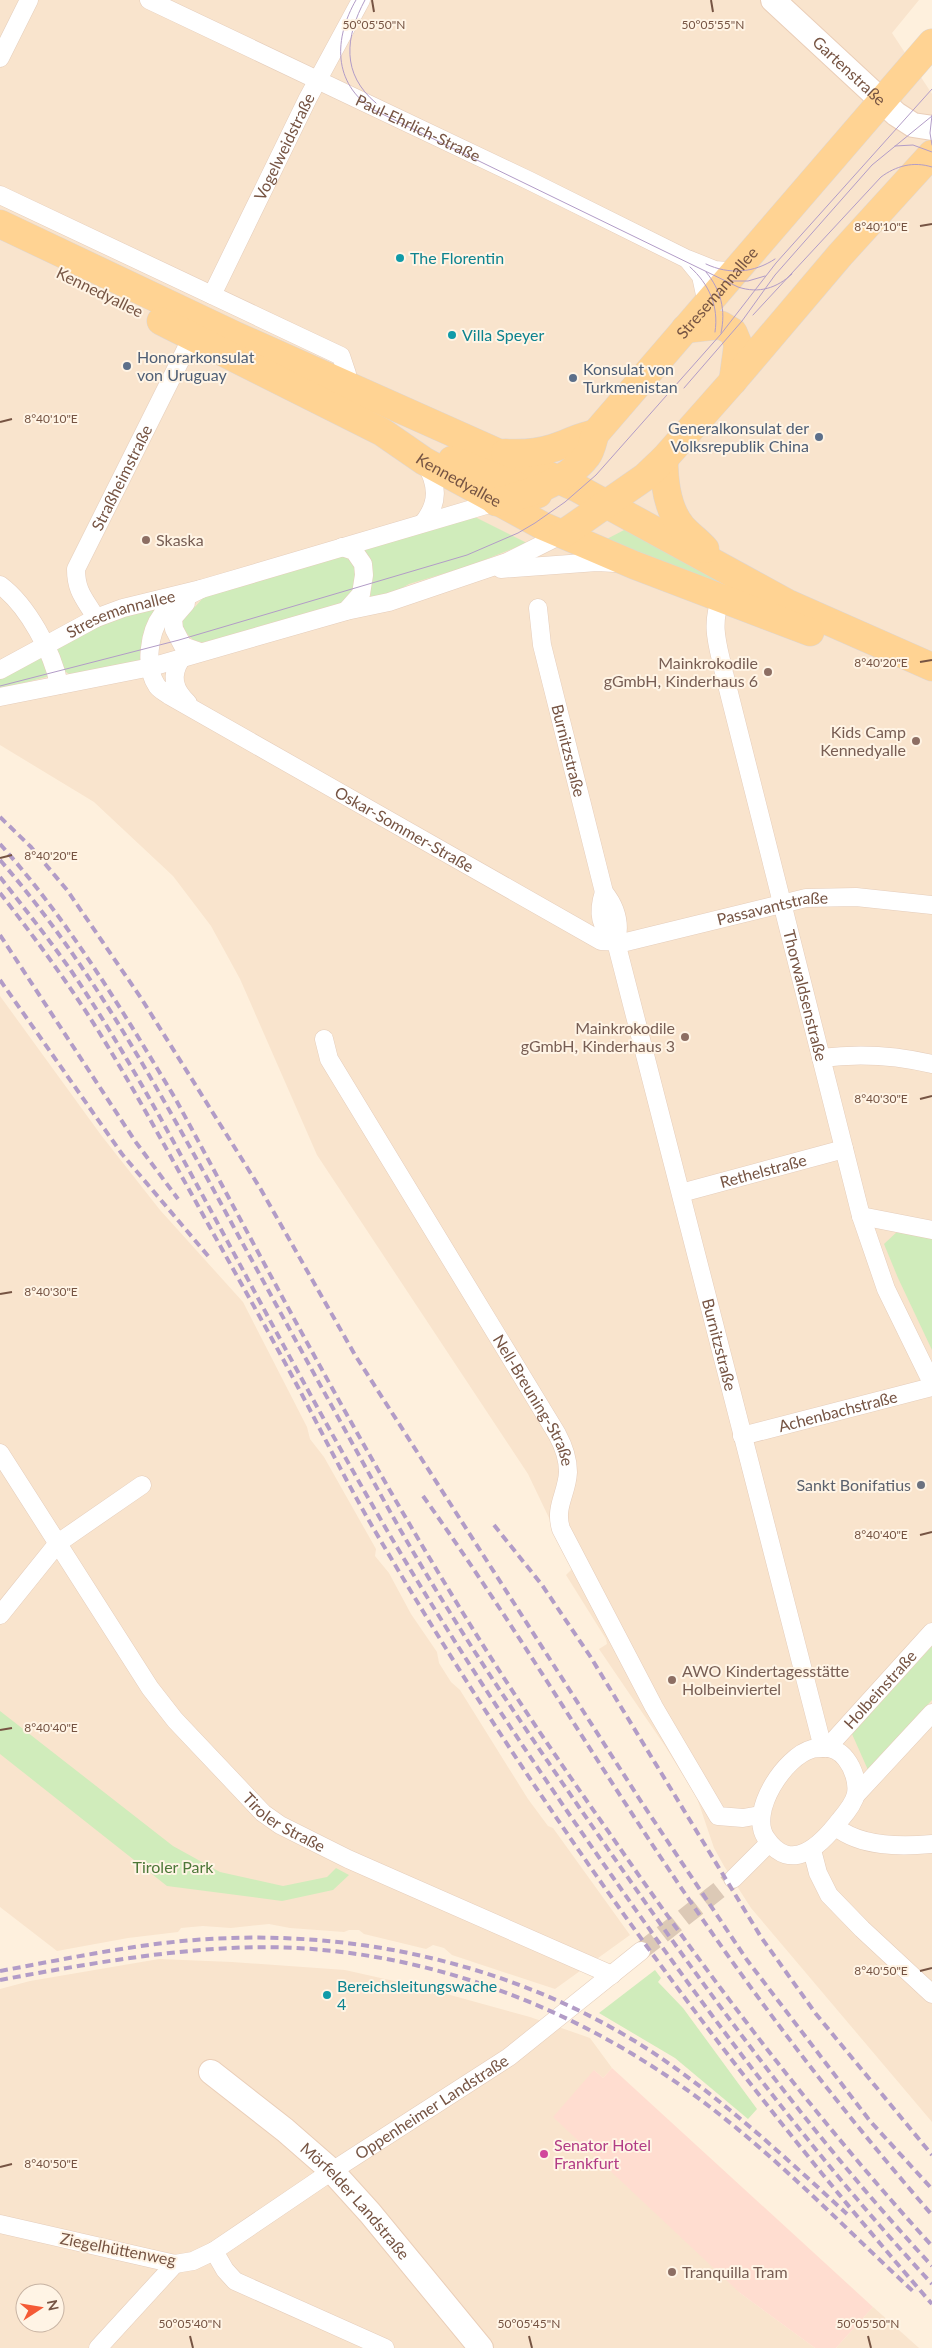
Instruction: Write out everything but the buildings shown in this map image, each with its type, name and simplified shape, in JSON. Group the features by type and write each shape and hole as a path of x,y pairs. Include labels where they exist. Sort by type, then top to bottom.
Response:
{"main road":[{"name":"Gartenstraße","path":"773,0 881,102 907,122 918,127 932,128"},
{"name":"Stresemannallee","path":"496,502 534,492 558,479 588,455 595,434 932,43"},
{"path":"562,534 645,477 664,459 733,381 833,262 932,154"},
{"name":"Kennedyallee","path":"0,224 234,335 558,479 608,504 787,603 932,667"},
{"name":"Kennedyallee","path":"0,244 192,336 382,432 424,461 496,502 562,534 634,565 932,682"},
{"path":"685,329 716,325 726,326 736,335 738,344 733,381"},
{"path":"382,432 534,492 573,505 608,504"},
{"path":"500,453 525,454 554,448 580,436 595,434"},
{"path":"664,459 664,480 674,515 682,527 724,569"},
{"name":"Mörfelder Landstraße","path":"211,2072 285,2130 332,2171 370,2213 481,2348"}],"street":[{"path":"0,58 29,0"},
{"name":"Paul-Ehrlich-Straße","path":"149,0 530,181 686,258 715,270 736,272"},
{"name":"Vogelweidstraße","path":"212,295 317,81 362,0"},
{"path":"0,195 341,356 347,374 346,385"},
{"name":"Paul-Ehrlich-Straße","path":"686,258 701,276 707,304"},
{"name":"Straßheimstraße","path":"96,618 84,602 78,586 76,569 192,336"},
{"path":"423,523 432,509 436,497 434,480 424,461"},
{"name":"Stresemannallee","path":"0,670 96,618 149,600 201,589 496,502"},
{"path":"0,697 151,667 346,611 389,602 486,570 529,552 562,534"},
{"path":"342,548 354,551 363,564 364,575 361,594 346,611"},
{"path":"486,570 597,562 634,565"},
{"path":"0,585 23,609 44,645 56,671 58,685"},
{"name":"Stresemannallee","path":"200,652 183,646 174,629 174,618 179,609 201,589"},
{"name":"Stresemannallee","path":"151,667 150,648 153,631 162,613 178,601 201,589"},
{"name":"Thorwaldsenstraße","path":"721,598 715,614 715,628 861,1216 886,1289 932,1383"},
{"name":"Burnitzstraße","path":"538,608 542,646 604,892 614,904 619,930 616,942 813,1713 825,1748"},
{"name":"Oskar-Sommer-Straße","path":"181,659 176,668 175,686 178,694 194,708"},
{"name":"Oskar-Sommer-Straße","path":"151,667 157,686 170,696 601,940 616,942"},
{"name":"Passavantstraße","path":"616,942 626,942 784,902 813,898 856,897 932,905"},
{"name":"Nell-Breuning-Straße","path":"324,1039 329,1059 563,1446 568,1471 564,1492 558,1508 557,1517 561,1529 654,1706 718,1816 743,1818 760,1815"},
{"path":"821,1058 868,1055 908,1059 932,1064"},
{"name":"Rethelstraße","path":"681,1193 844,1149"},
{"path":"861,1216 932,1230"},
{"name":"Achenbachstraße","path":"742,1436 932,1387"},
{"name":"Tiroler Straße","path":"0,1454 150,1688 175,1720 263,1813 280,1825 348,1859 612,1975"},
{"path":"0,1615 58,1543 142,1485"},
{"name":"Holbeinstraße","path":"825,1748 932,1632"},
{"path":"813,1713 828,1724 838,1725 854,1718"},
{"path":"856,1795 855,1776 850,1763 841,1753 825,1748 811,1749 794,1760 774,1782 763,1802 760,1815 764,1835 774,1849 786,1854 802,1854 812,1850 825,1840 848,1811 856,1795 932,1713"},
{"path":"836,1826 846,1835 855,1839 903,1846 932,1844"},
{"path":"733,1880 769,1843"},
{"path":"812,1850 818,1873 829,1895 862,1929 932,1994"},
{"name":"Oppenheimer Landstraße","path":"214,2251 332,2171 509,2057 641,1951"},
{"name":"Ziegelhüttenweg","path":"0,2224 175,2264 193,2261 214,2251"},
{"path":"214,2251 225,2270 235,2281 385,2348"},
{"path":"98,2348 175,2264"}],"shaded area":[{"path":"0,0 919,0 892,33 932,94 932,2122 751,1908 724,1866 714,1848 697,1798 665,1746 599,1649 607,1644 606,1639 566,1575 573,1568 528,1474 317,1155 240,979 211,926 173,876 94,802 0,745"},
{"path":"0,996 101,1135 160,1210 243,1302 307,1427 310,1439 324,1457 376,1549 375,1556 389,1573 411,1614 437,1652 439,1663 451,1682 460,1690 528,1799 548,1826 553,1828 630,1935 555,1989 452,1955 444,1948 433,1945 426,1949 364,1934 359,1930 344,1932 290,1928 269,1924 231,1928 203,1926 181,1928 178,1932 128,1938 57,1951 0,1907"},
{"path":"159,1959 345,1970 425,1988 530,2017 590,2038 612,2068 603,2078 594,2070 740,2293 815,2348 0,2348 0,1989 30,1981"},
{"path":"612,2068 873,2307 836,2348 815,2348 740,2293 553,2117 594,2070 603,2078"},
{"path":"873,2307 919,2348 836,2348"}],"green space":[{"path":"467,513 527,543 469,566 409,584 388,596 370,602 371,579 361,551"},
{"path":"628,528 741,592 601,542"},
{"path":"342,555 355,563 358,590 342,603 204,643 193,640 181,627 181,619 185,611 195,607 208,592"},
{"path":"177,597 147,659 71,675 60,666 56,653 56,643 96,623"},
{"path":"40,655 50,676 0,689 0,674"},
{"path":"899,1230 932,1237 932,1350 884,1244"},
{"path":"932,1646 932,1700 868,1770 852,1734"},
{"name":"Tiroler Park","path":"0,1711 173,1846 220,1872 283,1886 327,1877 336,1868 349,1875 333,1890 282,1901 167,1886 0,1754"},
{"path":"655,1970 661,1978 658,1982 683,2008 757,2109 748,2119 675,2058 599,2013"}],"tunnel":[{"path":"641,1951 733,1879"}],"tram line":[{"path":"356,0 344,29 341,59 350,87 360,99 374,110 738,287 760,290 774,286 792,274"},
{"path":"365,0 353,28 350,41 350,55 357,80 376,103"},
{"path":"0,686 179,640 467,555 518,533 535,523 565,502 596,475 721,334 776,263 932,89"},
{"path":"932,115 930,133 932,145"},
{"path":"684,388 742,321 775,275 872,165 932,116"},
{"path":"895,146 913,145 932,152"},
{"path":"753,315 881,177 899,167 918,164 932,167"},
{"path":"706,264 724,270 741,271 759,267 775,259"},
{"path":"690,267 697,274 711,296 714,304 715,332"},
{"path":"706,272 719,293 721,301 723,316 721,333"},
{"path":"731,281 748,281 765,276"}],"railway":[{"path":"0,817 31,847 67,890 141,998 260,1188 355,1355 642,1803 747,1960 870,2121 932,2189"},
{"path":"0,844 49,904 115,999 175,1098 312,1351 418,1539 530,1717 684,1939 763,2044 845,2146 932,2246"},
{"path":"0,860 61,937 115,1018 188,1144 412,1550 516,1715 638,1892 758,2057 843,2164 932,2266"},
{"path":"0,877 72,972 111,1033 165,1127 318,1409 381,1520 464,1656 522,1745 649,1929 765,2086 847,2187 932,2284"},
{"path":"0,893 64,979 112,1053 291,1374 364,1512 501,1734 567,1833 706,2026 779,2121 932,2304"},
{"path":"0,935 135,1141 178,1199"},
{"path":"0,980 122,1154 209,1257"},
{"path":"423,1496 490,1594 651,1843 742,1976 866,2137 932,2215"},
{"path":"494,1525 542,1585 590,1656 761,1937 816,2014 932,2155"},
{"path":"0,1971 144,1946 202,1939 231,1938 287,1938 344,1943 400,1951 455,1964 510,1981 562,2003 613,2028 661,2058 733,2113 847,2214"},
{"path":"0,1980 143,1956 230,1948 295,1948 359,1954 422,1967 484,1985 544,2008 602,2037 657,2070 710,2107 789,2174 916,2294"}],"place":[{"name":"The Florentin","path":"400,258"},
{"name":"Villa Speyer","path":"452,335"},
{"name":"Honorarkonsulat von Uruguay","path":"127,366"},
{"name":"Konsulat von Turkmenistan","path":"573,378"},
{"name":"Generalkonsulat der Volksrepublik China","path":"819,437"},
{"name":"Skaska","path":"146,540"},
{"name":"Mainkrokodile gGmbH, Kinderhaus 6","path":"768,672"},
{"name":"Kids Camp Kennedyalle","path":"916,741"},
{"name":"Mainkrokodile gGmbH, Kinderhaus 3","path":"685,1037"},
{"name":"Sankt Bonifatius","path":"921,1485"},
{"name":"AWO Kindertagesstätte Holbeinviertel","path":"672,1680"},
{"name":"Bereichsleitungswache 4","path":"327,1995"},
{"name":"Senator Hotel Frankfurt","path":"544,2154"},
{"name":"Tranquilla Tram","path":"672,2272"}]}
